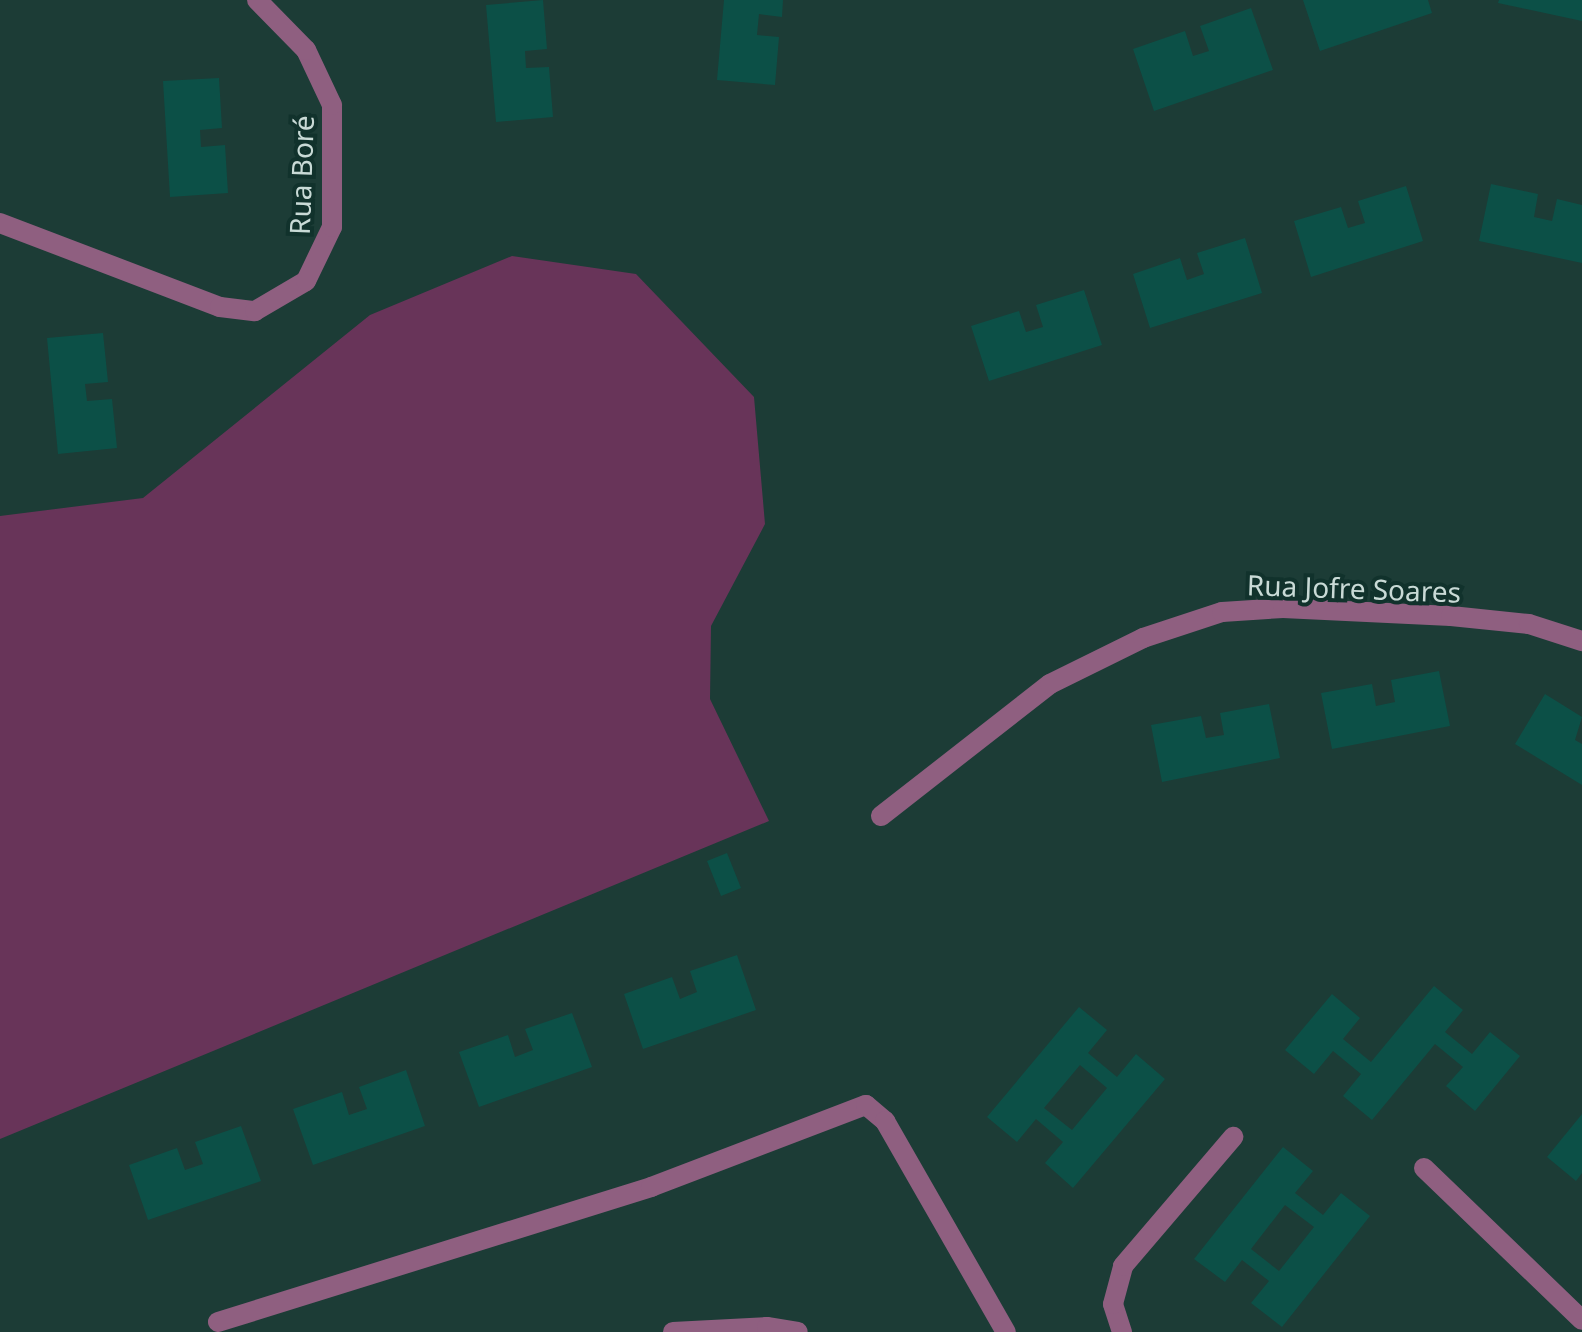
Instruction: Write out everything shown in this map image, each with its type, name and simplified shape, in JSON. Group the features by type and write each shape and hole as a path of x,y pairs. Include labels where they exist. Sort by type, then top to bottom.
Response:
{"street":[{"name":"Rua Boré","path":"0,223 220,307 256,312 306,282 332,227 332,104 306,50 257,0"},
{"name":"Rua Jofre Soares","path":"881,816 1050,684 1143,638 1222,612 1283,608 1450,616 1529,624 1582,641"},
{"path":"218,1322 651,1188 866,1105 885,1121 1006,1332"},
{"path":"1122,1332 1113,1304 1123,1266 1232,1137"},
{"path":"1424,1168 1582,1320"},
{"path":"673,1332 767,1326 798,1332"}],"shaded area":[{"path":"512,256 636,274 754,397 765,524 711,626 710,699 769,821 0,1139 0,516 143,498 370,315"}],"building":[{"path":"543,0 547,49 525,51 526,68 549,67 553,117 496,122 486,5"},
{"path":"724,0 783,0 782,17 759,14 757,35 779,37 775,85 717,80"},
{"path":"1303,0 1428,0 1432,13 1320,51"},
{"path":"1582,0 1582,21 1498,3"},
{"path":"1251,8 1273,70 1154,111 1133,49 1185,31 1193,56 1209,51 1200,26"},
{"path":"219,78 222,128 200,130 201,147 225,145 228,193 170,197 163,81"},
{"path":"1491,184 1538,194 1534,217 1552,221 1557,199 1582,205 1582,263 1479,241"},
{"path":"1406,186 1423,241 1311,277 1294,221 1341,207 1348,228 1365,223 1358,201"},
{"path":"1245,238 1262,293 1150,328 1133,274 1180,258 1187,280 1204,274 1197,253"},
{"path":"1084,290 1102,345 989,381 971,326 1019,311 1026,332 1043,327 1036,305"},
{"path":"103,333 108,382 85,384 87,401 112,399 117,448 58,454 47,338"},
{"path":"1439,671 1450,726 1332,749 1321,693 1372,684 1376,706 1395,702 1391,680"},
{"path":"1545,694 1582,717 1575,740 1582,744 1582,785 1515,744"},
{"path":"1269,704 1280,758 1162,782 1151,725 1201,716 1206,738 1224,735 1220,713"},
{"path":"727,853 741,888 721,896 707,861"},
{"path":"737,955 756,1010 643,1049 624,994 672,977 680,999 697,992 690,971"},
{"path":"1434,986 1463,1010 1445,1032 1472,1054 1490,1032 1520,1056 1475,1111 1446,1086 1463,1067 1435,1044 1372,1120 1343,1096 1361,1074 1333,1051 1314,1074 1285,1050 1332,994 1360,1018 1343,1039 1371,1062"},
{"path":"1079,1007 1107,1030 1088,1053 1117,1077 1136,1054 1165,1079 1073,1188 1045,1163 1063,1142 1036,1119 1017,1142 987,1117","holes":["1080,1065 1107,1088 1072,1130 1044,1108"]},
{"path":"572,1013 592,1067 479,1107 459,1052 508,1035 515,1057 533,1050 525,1029"},
{"path":"406,1070 425,1126 313,1165 293,1109 342,1092 349,1115 367,1109 359,1087"},
{"path":"1582,1114 1582,1173 1576,1181 1547,1157"},
{"path":"241,1126 261,1181 148,1220 129,1165 177,1148 185,1170 203,1164 195,1142"},
{"path":"1283,1147 1313,1171 1295,1193 1323,1215 1341,1193 1370,1216 1282,1327 1251,1303 1269,1281 1242,1260 1225,1282 1194,1259","holes":["1285,1205 1314,1227 1279,1271 1251,1249"]}]}
